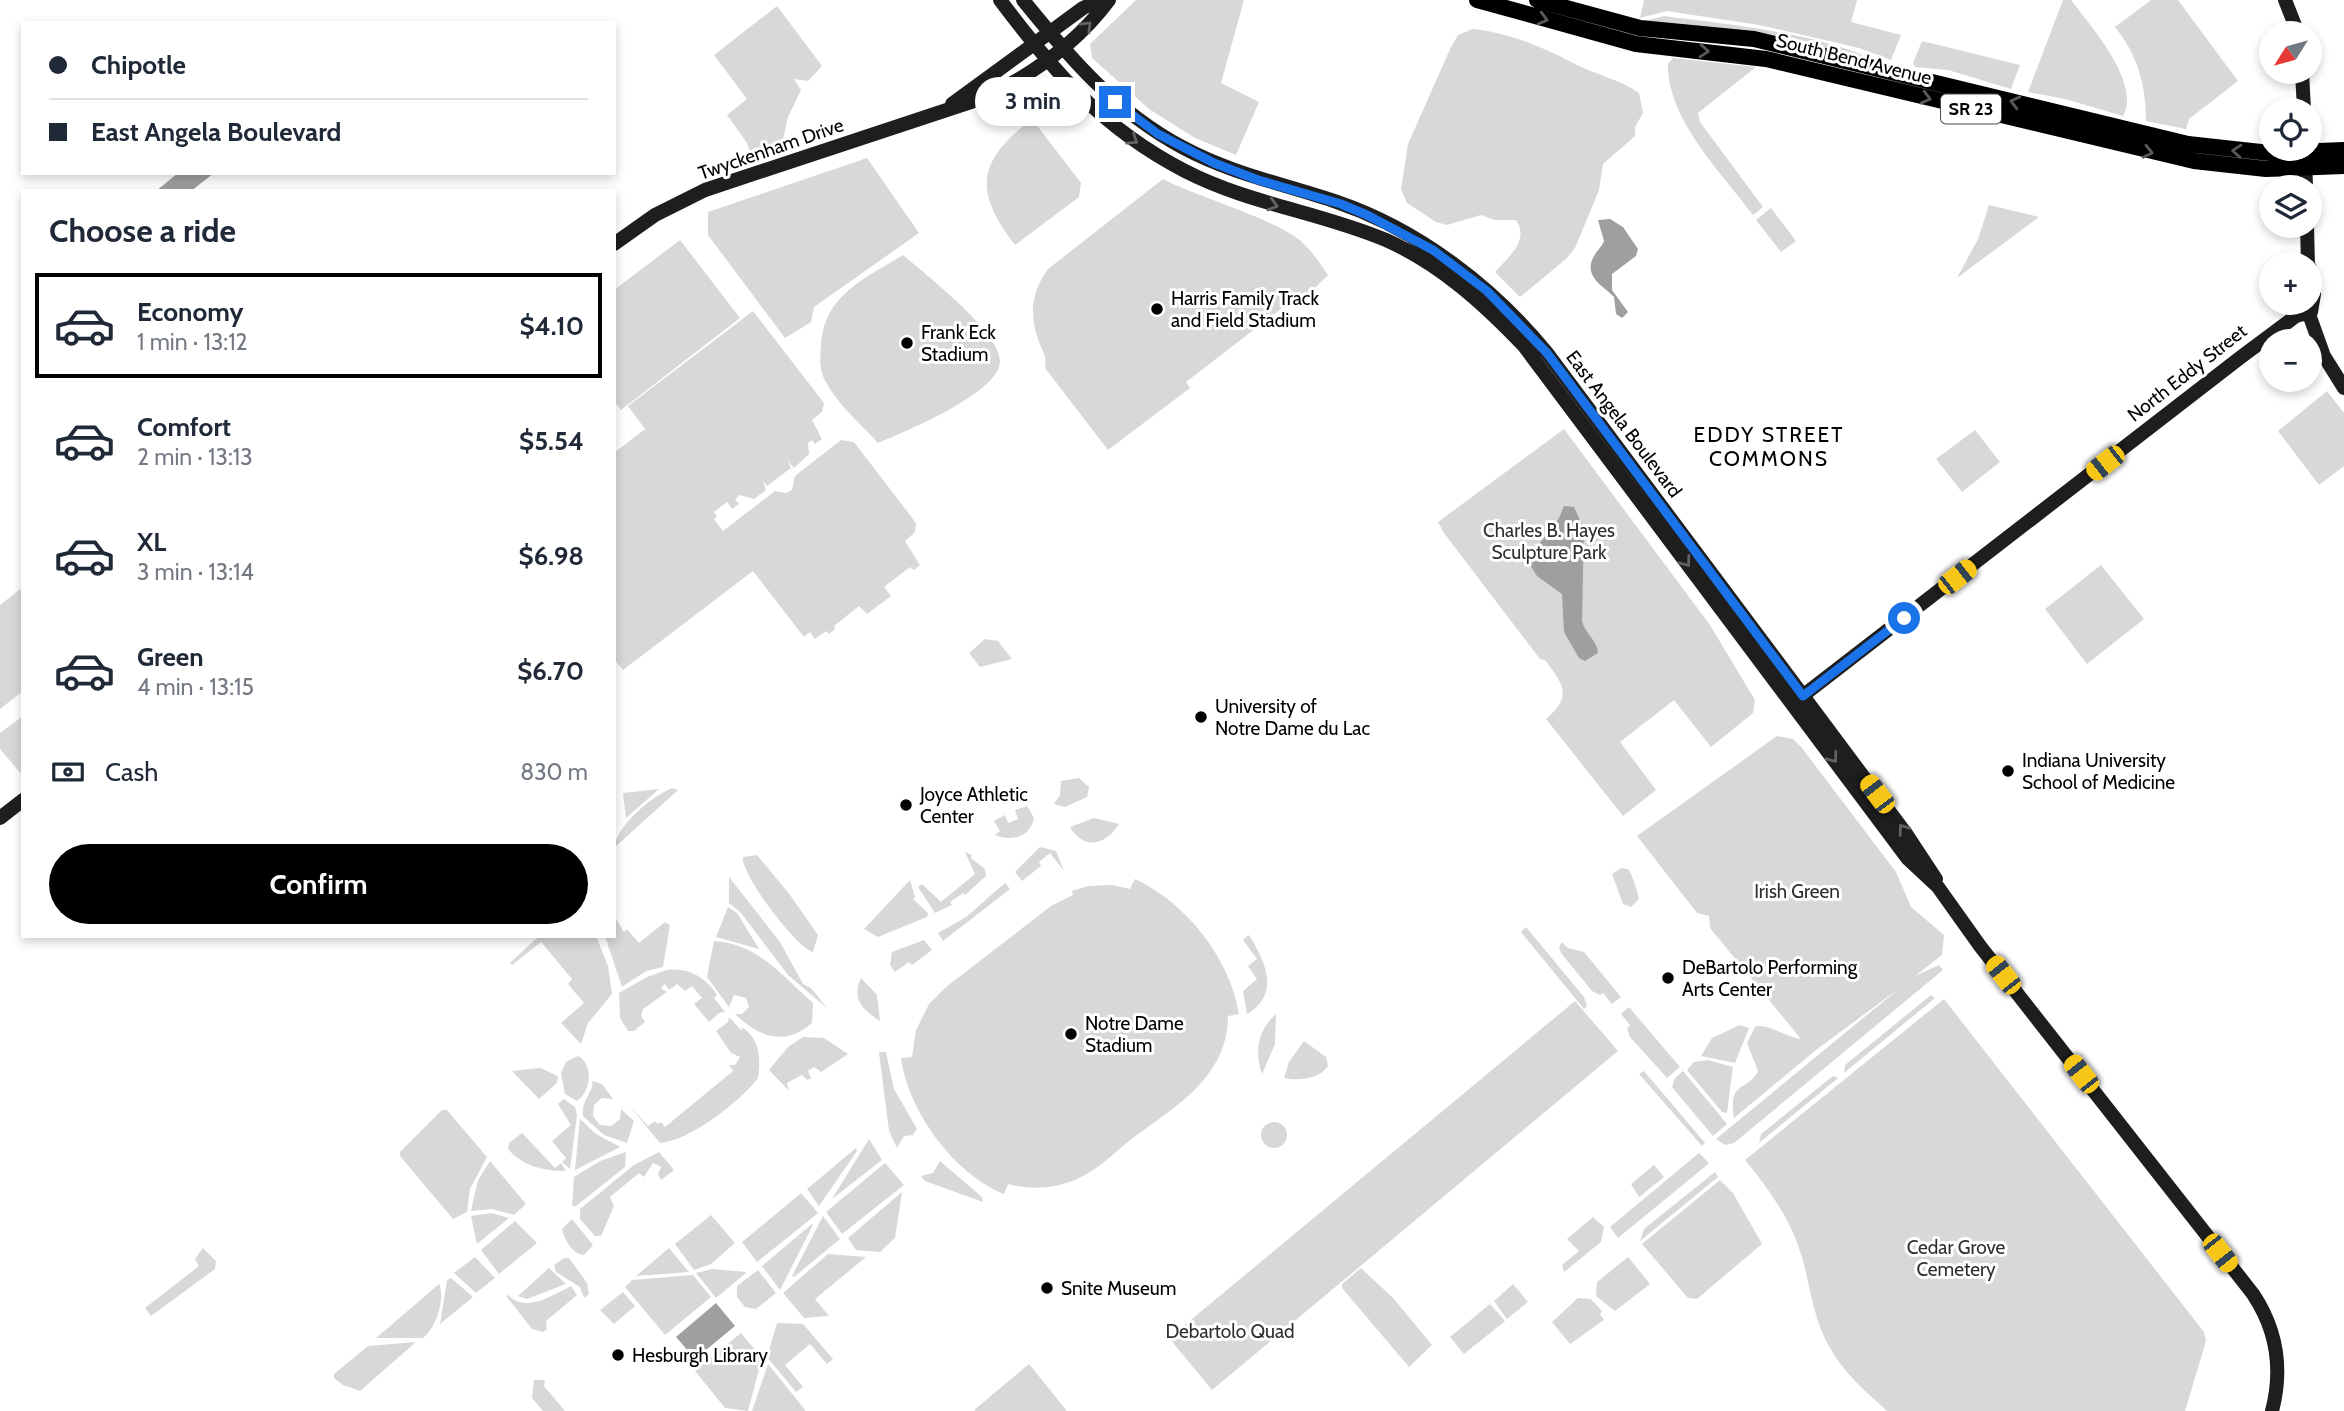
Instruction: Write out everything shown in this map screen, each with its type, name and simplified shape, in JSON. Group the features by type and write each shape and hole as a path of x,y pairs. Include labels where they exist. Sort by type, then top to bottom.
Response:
{"main road":[{"name":"East Angela Boulevard","path":"1000,0 1047,61 1094,109 1131,139 1170,163 1238,194 1385,240 1432,266 1481,304 1524,346 1797,700"},
{"name":"East Angela Boulevard","path":"1023,0 1093,83 1128,113 1183,148 1232,171 1334,201 1433,250 1487,291 1547,353 1908,859 1938,887 1980,946 2261,1307 2273,1333 2278,1362 2272,1411"},
{"name":"Twyckenham Drive","path":"949,107 1083,8 1100,0"},
{"name":"Twyckenham Drive","path":"616,243 655,215 705,190 949,107 986,97 1063,49 1093,21 1108,0"},
{"name":"South Bend Avenue","path":"1477,0 1636,44 1766,59 2165,156 2228,166 2305,169"},
{"name":"South Bend Avenue","path":"1537,0 1640,28 1754,39 2188,144 2259,152"},
{"path":"2285,0 2293,21"},
{"name":"SR 23","path":"2322,150 2344,150"},
{"path":"2305,161 2305,175"},
{"name":"SR 23","path":"2305,169 2344,166"},
{"name":"North Eddy Street","path":"1797,700 2297,315"},
{"path":"2310,315 2321,349 2344,388"},
{"path":"0,818 21,802"}],"green space":[{"path":"1136,0 1244,0 1221,83 1259,102 1236,155 1195,138 1149,109 1092,58 1090,44"},
{"path":"1644,0 1857,0 1851,22 1901,35 1891,60 1859,48 1759,25 1667,11 1640,18"},
{"path":"2063,0 2071,0 2120,71 2127,103 2123,116 2065,99 2028,92"},
{"path":"2151,0 2178,0 2238,81 2189,119 2186,129 2146,121 2139,71 2130,49 2115,27"},
{"path":"777,6 822,66 808,81 794,79 801,90 788,117 781,148 752,157 747,143 727,115 747,99 714,55"},
{"path":"1664,16 1799,36 1873,60 1644,21"},
{"path":"1473,29 1526,42 1624,84 1639,93 1643,113 1635,127 1635,136 1603,164 1599,190 1575,248 1566,259 1520,297 1495,272 1519,242 1520,228 1516,220 1495,220 1481,215 1447,225 1436,222 1407,203 1401,189 1408,144 1451,47 1458,35"},
{"path":"1922,41 2020,65 2011,89 1948,70 1915,67 1913,63"},
{"path":"1673,58 1756,67 1698,113 1700,122 1763,207 1753,215 1686,125 1670,85 1668,64"},
{"path":"1032,119 1081,183 1079,197 1015,245 992,208 987,192 987,177 991,163 1000,149"},
{"path":"867,158 919,233 814,307 811,322 785,338 708,235 708,212"},
{"name":"Harris Family Track and Field Stadium","path":"1163,179 1278,227 1308,248 1328,275 1305,298 1301,295 1295,298 1186,382 1190,388 1108,450 1045,368 1045,357 1034,322 1033,304 1038,286 1048,269"},
{"path":"1989,205 2039,217 1957,278 1978,239"},
{"path":"1771,208 1796,241 1781,252 1756,220"},
{"path":"680,240 740,318 621,410 616,404 616,288"},
{"name":"Frank Eck Stadium","path":"903,255 975,320 997,349 1000,361 996,373 985,386 968,398 928,421 878,443 843,406 826,382 821,368 821,345 830,313 848,290"},
{"path":"753,311 824,403 822,412 812,420 822,439 815,444 812,440 808,443 809,454 794,468 788,461 791,468 767,486 763,481 766,490 754,499 740,495 735,499 739,504 732,509 727,502 714,512 717,516 714,519 723,531 775,491 786,493 792,490 795,476 841,440 854,442 916,523 915,532 905,541 920,565 914,570 910,567 884,587 891,596 867,614 859,606 834,626 835,629 829,634 826,631 815,639 810,632 804,637 753,571 623,670 616,661 616,451 645,429 628,406"},
{"path":"2327,391 2344,413 2344,466 2319,485 2278,431"},
{"name":"Charles B. Hayes Sculpture Park","path":"1564,429 1710,625 1755,700 1753,713 1711,747 1674,700 1620,742 1656,790 1623,816 1546,719 1562,697 1557,676 1545,660 1540,659 1438,522"},
{"path":"1975,430 2000,462 1962,492 1936,459"},
{"path":"2101,565 2144,619 2087,664 2045,609"},
{"path":"21,589 21,693 0,709 0,605"},
{"path":"985,639 998,641 1012,659 980,667 969,653"},
{"path":"21,717 21,774 0,749 0,733"},
{"name":"Irish Green","path":"1777,736 1793,739 1802,748 1896,872 1911,907 1944,935 1942,955 1915,976 1939,965 1943,970 1734,1143 1725,1145 1716,1139 1901,987 1816,1050 1734,1118 1736,1092 1754,1078 1758,1071 1747,1043 1755,1027 1765,1027 1801,1039 1710,928 1709,916 1697,913 1637,836"},
{"path":"1079,778 1089,787 1087,797 1065,807 1054,804 1060,795 1061,781"},
{"path":"672,788 678,790 616,846 616,839 628,821 654,798"},
{"path":"659,789 626,818 623,793"},
{"path":"1027,806 1034,818 1025,834 1014,838 995,835 1000,831 994,821 1005,815 1008,823 1018,819 1015,810"},
{"path":"1094,818 1119,824 1108,837 1095,842 1082,840 1070,827"},
{"path":"1040,847 1056,851 1064,871 1050,853 1039,862 1041,866 1022,881 1015,872"},
{"path":"965,852 972,855 971,858 985,869 986,876 965,895 963,893 950,902 952,905 935,913 918,887 922,884 941,902 975,874"},
{"path":"757,855 818,935 813,952 805,948 783,925 751,879 743,857"},
{"path":"1621,868 1630,871 1639,899 1631,907 1623,904 1612,874"},
{"path":"729,877 780,942 803,984 811,988 828,1009 788,975 741,913 729,903"},
{"name":"Notre Dame Stadium","path":"1135,879 1172,902 1203,934 1226,973 1239,1014 1228,1016 1226,1038 1219,1057 1195,1089 1098,1167 1084,1176 1052,1187 1034,1188 1008,1184 1004,1194 968,1172 936,1138 913,1099 901,1058 912,1057 916,1030 929,1004 946,987 1051,906 1073,895 1072,891 1088,886 1112,885 1130,889"},
{"path":"910,880 915,897 913,899 928,913 927,917 878,937 864,929"},
{"path":"1005,883 1010,889 943,941 938,933 966,917"},
{"path":"728,907 737,913 759,949 716,937"},
{"path":"616,918 624,932 627,929 639,943 665,922 670,925 663,967 646,971 622,987 606,938 616,938"},
{"path":"1526,927 1584,997 1587,1006 1584,1009 1521,932"},
{"path":"1249,935 1264,965 1267,986 1258,1006 1247,1014 1243,991 1257,979 1248,966 1257,959 1243,940"},
{"path":"537,938 597,938 608,966 612,994 588,1023 581,1044 561,1023 584,1003 568,984 572,979 541,942 512,965 510,963"},
{"path":"924,940 932,950 912,965 909,962 895,972 890,965 892,952"},
{"path":"714,941 744,948 779,972 813,1003 812,1023 792,1035 782,1037 763,1033 744,1022 735,1014 742,1014 749,1007 746,998 734,995 729,1007 707,977"},
{"path":"1562,942 1568,948 1584,952 1621,997 1612,1004 1603,993 1600,995 1592,991 1561,953 1559,947"},
{"path":"667,970 683,970 703,979 717,995 714,998 725,1012 719,1013 709,1022 694,1004 702,998 692,986 685,991 677,984 669,990 665,984 661,988 667,992 643,1009 641,1016 645,1022 634,1031 628,1031 620,1018 619,993 647,977"},
{"path":"861,978 877,995 880,1021 860,1004 857,992"},
{"path":"1931,995 1935,998 1844,1073 1845,1065"},
{"name":"Cedar Grove Cemetery","path":"1944,999 2204,1332 2206,1341 2185,1411 1887,1411 1849,1374 1830,1348 1817,1317 1793,1233 1772,1195 1745,1160"},
{"name":"Debartolo Quad","path":"1575,1001 1618,1051 1212,1390 1169,1338"},
{"path":"1629,1007 1680,1067 1667,1078 1630,1037 1627,1028 1630,1025 1621,1014"},
{"path":"1276,1014 1275,1044 1262,1074 1258,1057 1259,1041 1265,1027"},
{"path":"729,1017 741,1030 743,1028 749,1033 756,1044 759,1057 758,1078 713,1119 672,1141 660,1143 628,1104 648,1126 655,1121 657,1124 661,1122 665,1127 733,1071 729,1065 735,1065 740,1057 731,1053 716,1031 728,1022"},
{"path":"1740,1025 1749,1028 1735,1063 1701,1056 1712,1038"},
{"path":"803,1037 824,1038 848,1054 821,1072 814,1067 808,1071 811,1078 807,1080 802,1075 787,1083 789,1091 769,1070 788,1047"},
{"path":"1304,1041 1326,1057 1328,1066 1319,1074 1308,1078 1284,1078 1289,1062"},
{"path":"879,1052 886,1052 894,1089 917,1129 913,1135 904,1136 897,1148 889,1131"},
{"path":"578,1056 587,1065 589,1078 582,1097 577,1101 565,1094 561,1073 566,1062"},
{"path":"1708,1060 1733,1067 1727,1113 1722,1112 1687,1070 1694,1062"},
{"path":"540,1068 558,1076 557,1083 539,1099 512,1071"},
{"path":"1644,1071 1705,1143 1702,1146 1639,1074"},
{"path":"1683,1071 1727,1124 1713,1136 1672,1087 1675,1078"},
{"path":"1833,1076 1838,1078 1759,1143 1761,1134"},
{"path":"592,1081 602,1084 613,1099 602,1098 594,1105 593,1116 600,1125 611,1126 620,1119 621,1109 634,1121 627,1143 604,1135 583,1116"},
{"path":"564,1099 575,1107 577,1115 570,1169 562,1162 566,1158 552,1141 571,1125 558,1104"},
{"path":"442,1110 447,1110 487,1157 470,1189 467,1212 453,1219 400,1156 400,1152"},
{"path":"580,1119 596,1134 620,1147 575,1170"},
{"path":"1274,1122 1283,1126 1287,1135 1283,1144 1274,1148 1265,1144 1261,1135 1265,1126"},
{"path":"522,1133 555,1168 561,1163 566,1171 534,1166 514,1155 508,1149 509,1143"},
{"path":"869,1139 882,1160 832,1199"},
{"path":"856,1148 857,1151 819,1206 807,1189"},
{"path":"626,1152 625,1167 576,1206 572,1206 574,1177 600,1161"},
{"path":"659,1152 674,1170 661,1180 658,1174 661,1167 653,1163 644,1177 639,1173 610,1197 614,1206 601,1236 595,1236 580,1219 580,1209 634,1165"},
{"path":"1699,1153 1709,1163 1618,1238 1610,1227"},
{"path":"490,1161 526,1204 514,1215 492,1209 471,1211 478,1180"},
{"path":"940,1161 982,1197 983,1202 925,1181 921,1176 933,1173"},
{"path":"885,1163 904,1185 842,1234 826,1212"},
{"path":"1654,1165 1664,1177 1639,1197 1631,1184"},
{"path":"1715,1172 1718,1177 1640,1241 1644,1229"},
{"path":"1720,1180 1733,1193 1762,1244 1697,1299 1688,1298 1642,1244"},
{"path":"902,1192 895,1238 880,1252 856,1250 848,1238"},
{"path":"801,1193 818,1213 757,1262 742,1242"},
{"path":"491,1213 509,1218 477,1244 471,1216"},
{"path":"711,1215 735,1243 711,1264 694,1270 675,1244"},
{"path":"823,1216 840,1239 794,1277 792,1276"},
{"path":"1593,1217 1604,1227 1601,1242 1564,1272 1562,1265 1579,1251 1567,1239"},
{"path":"572,1219 593,1245 584,1255 573,1249 563,1233 562,1229"},
{"path":"515,1221 537,1243 499,1274 481,1250"},
{"path":"813,1225 780,1290 762,1266"},
{"path":"203,1248 216,1261 215,1269 151,1316 145,1308 199,1266 195,1259"},
{"path":"669,1248 689,1272 636,1276"},
{"path":"828,1254 866,1257 815,1299 829,1316 804,1318 783,1293"},
{"path":"475,1257 495,1278 476,1293 454,1273"},
{"path":"1628,1257 1650,1284 1615,1311 1596,1296 1597,1282"},
{"path":"564,1258 569,1258 587,1283 589,1294 584,1298 580,1287 556,1272 554,1265"},
{"path":"549,1268 566,1284 527,1299 518,1296"},
{"path":"1361,1268 1394,1299 1432,1345 1409,1367 1342,1288 1342,1284"},
{"path":"712,1269 746,1273 716,1298 696,1273"},
{"path":"758,1270 776,1293 756,1309 745,1307 737,1297 737,1286"},
{"path":"693,1275 711,1297 665,1335 625,1287 632,1280"},
{"path":"451,1278 473,1297 440,1324 447,1280"},
{"path":"439,1284 441,1297 438,1312 432,1327 423,1338 376,1338"},
{"path":"1513,1284 1528,1302 1507,1319 1494,1301"},
{"path":"571,1286 577,1295 546,1321 547,1329 543,1332 532,1329 507,1297 507,1294 514,1300 530,1303"},
{"path":"623,1292 635,1306 614,1324 600,1310"},
{"path":"1578,1298 1591,1299 1602,1311 1600,1314 1604,1320 1570,1344 1552,1322"},
{"path":"1490,1304 1505,1321 1464,1354 1450,1337"},
{"path":"777,1323 803,1324 833,1359 827,1364 810,1344 785,1365 803,1387 796,1392 767,1357"},
{"path":"741,1333 762,1358 748,1411 725,1408 695,1371"},
{"path":"416,1342 360,1391 343,1385 334,1378 334,1374 368,1346"},
{"path":"768,1364 806,1411 752,1411"},
{"path":"1029,1364 1067,1411 974,1410"},
{"path":"534,1380 545,1380 544,1386 565,1411 543,1411 532,1398"}],"shaded area":[{"path":"176,175 211,175 194,189 158,189"},
{"path":"1610,219 1623,227 1638,249 1636,256 1612,274 1612,290 1628,312 1622,318 1616,314 1614,297 1596,281 1591,270 1594,256 1604,241 1598,220"},
{"path":"1564,506 1574,507 1584,529 1582,621 1598,653 1585,661 1579,658 1564,632 1562,594 1537,576 1527,560 1559,518"},
{"path":"716,1303 735,1326 695,1359 676,1337"}],"place":[{"name":"Harris Family Track and Field Stadium","path":"1157,309"},
{"name":"Frank Eck Stadium","path":"907,343"},
{"name":"University of Notre Dame du Lac","path":"1201,717"},
{"name":"Indiana University School of Medicine","path":"2008,771"},
{"name":"Joyce Athletic Center","path":"906,805"},
{"name":"DeBartolo Performing Arts Center","path":"1668,978"},
{"name":"Notre Dame Stadium","path":"1071,1034"},
{"name":"Snite Museum","path":"1047,1288"},
{"name":"Hesburgh Library","path":"618,1355"}],"district":[{"name":"EDDY STREET COMMONS","path":"1769,446"}],"route":[{"path":"1115,102 1158,134 1214,163 1258,180 1341,204 1406,235 1455,265 1503,304 1547,353 1803,696 1904,618"}]}
